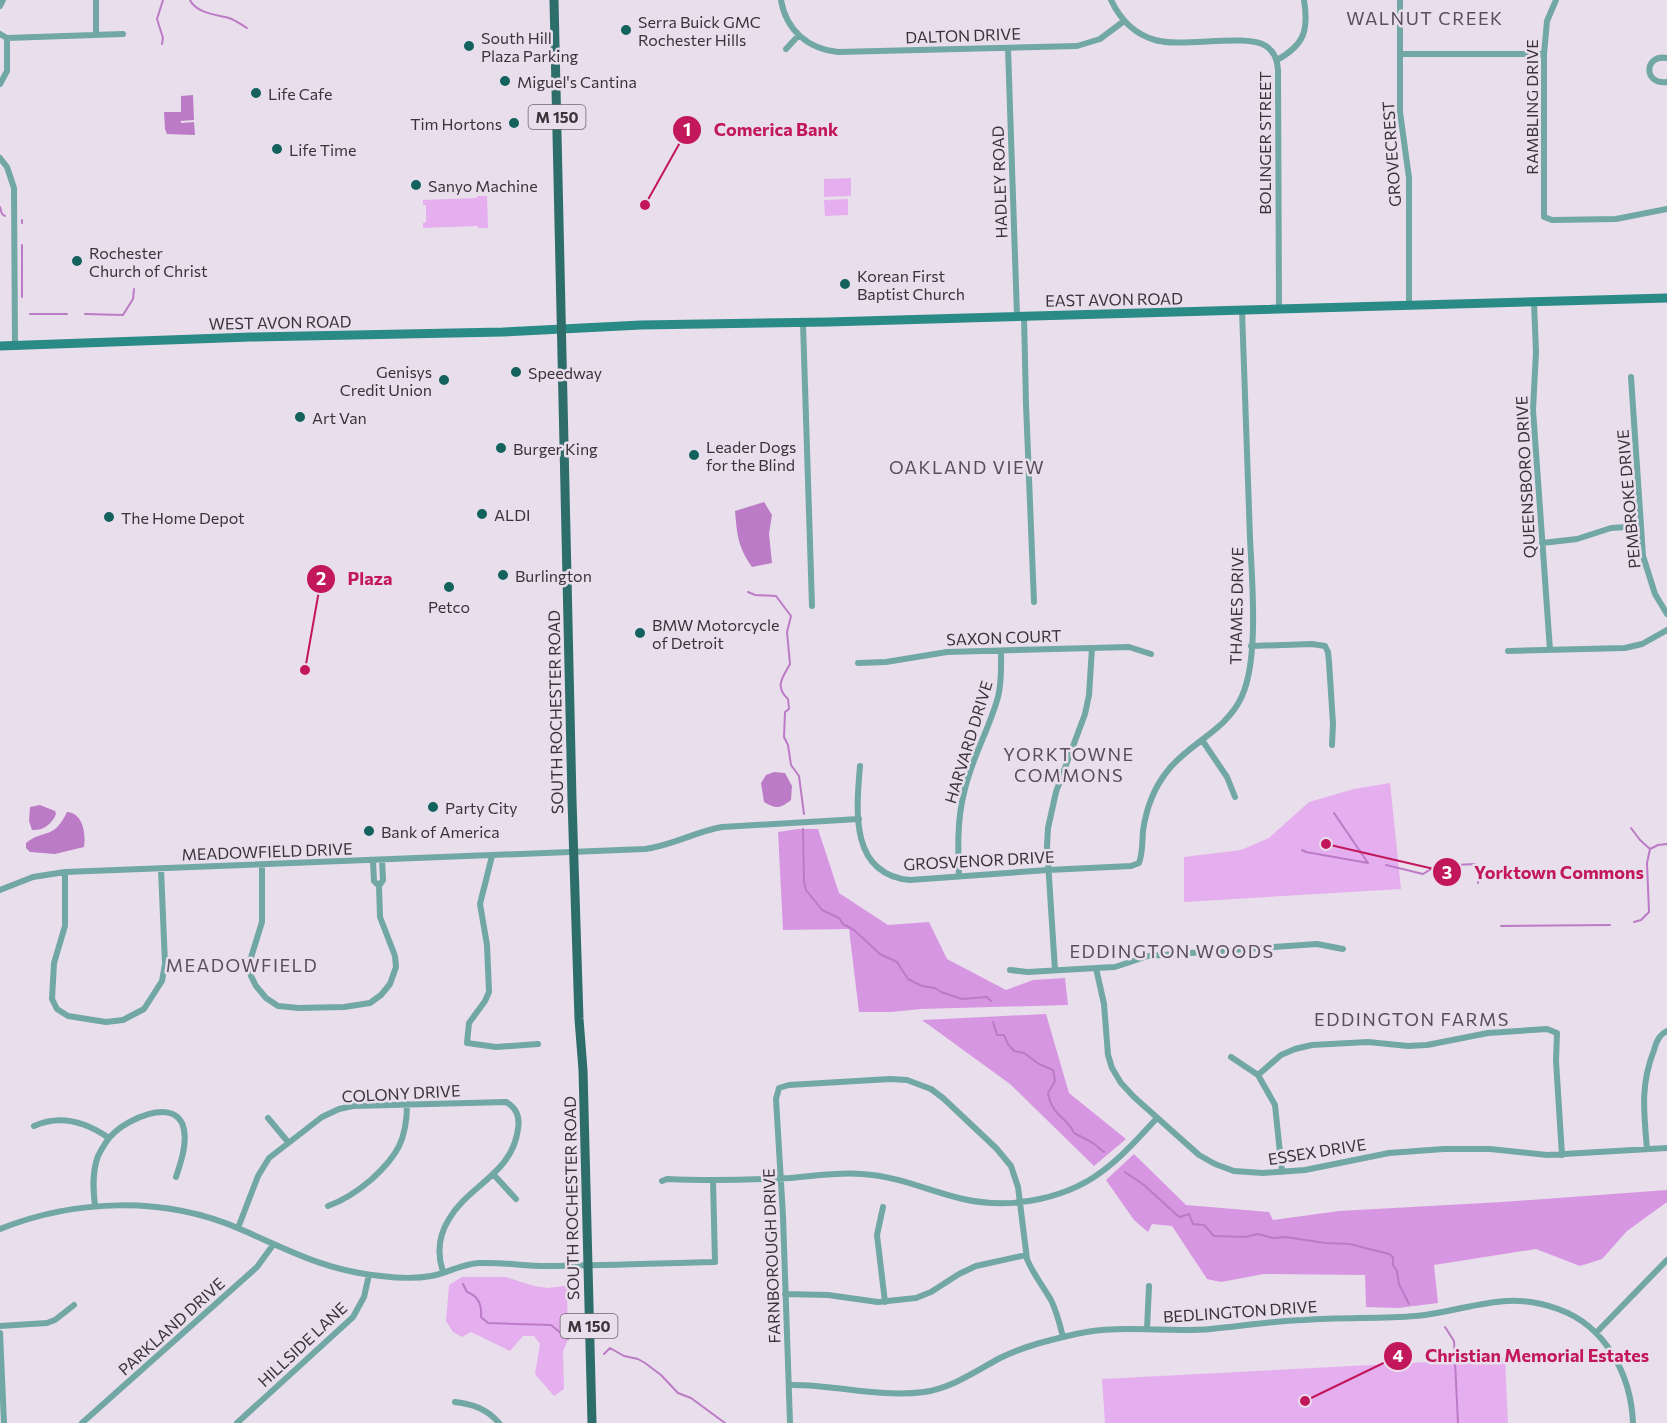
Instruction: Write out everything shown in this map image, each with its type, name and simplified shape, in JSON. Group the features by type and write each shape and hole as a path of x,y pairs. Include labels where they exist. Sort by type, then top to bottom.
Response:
{"main road":[{"name":"SOUTH ROCHESTER ROAD","path":"554,0 574,853 579,1019 583,1070 592,1423"},
{"name":"EAST AVON ROAD","path":"561,329 1667,298"},
{"name":"WEST AVON ROAD","path":"0,345 561,329"}],"street":[{"path":"0,6 3,0"},
{"path":"96,0 96,34"},
{"path":"781,0 785,17 798,36 786,49"},
{"name":"BOLINGER STREET","path":"1111,0 1124,21 1142,35 1163,42 1258,42 1266,46 1277,60 1279,309"},
{"path":"1277,60 1295,48 1305,33 1304,0"},
{"name":"GROVECREST","path":"1400,0 1400,112 1409,178 1408,306"},
{"name":"RAMBLING DRIVE","path":"1556,0 1547,21 1544,54 1544,217 1552,220 1616,219 1667,209"},
{"name":"DALTON DRIVE","path":"798,36 816,47 838,52 1077,46 1091,43 1114,30 1124,21"},
{"path":"0,84 7,71 8,62 3,36 123,34"},
{"name":"HADLEY ROAD","path":"1008,48 1034,602"},
{"path":"1400,54 1544,54"},
{"path":"1667,58 1660,57 1650,63 1649,70 1654,80 1659,83 1667,82"},
{"path":"0,158 7,167 14,188 15,345"},
{"name":"QUEENSBORO DRIVE","path":"1534,302 1536,352 1533,410 1550,650"},
{"name":"THAMES DRIVE","path":"1139,863 1146,816 1152,797 1168,769 1182,754 1230,717 1242,698 1247,683 1251,646 1252,588 1242,310"},
{"path":"803,323 812,606"},
{"name":"PEMBROKE DRIVE","path":"1631,378 1641,526 1647,572 1655,594 1667,614"},
{"path":"1542,543 1577,539 1611,528 1641,526"},
{"path":"1508,651 1625,648 1642,644 1667,630"},
{"path":"1251,646 1312,644 1325,646 1329,662 1332,745"},
{"name":"SAXON COURT","path":"858,663 886,662 947,652 1129,647 1151,654"},
{"path":"1055,970 1047,846 1056,792 1085,714 1089,695 1092,648"},
{"name":"HARVARD DRIVE","path":"959,876 958,839 963,794 998,697 1002,672 1001,651"},
{"path":"1202,740 1227,777 1235,797"},
{"name":"GROSVENOR DRIVE","path":"860,766 859,819 863,848 869,859 883,873 897,879 1131,866 1139,863"},
{"name":"MEADOWFIELD DRIVE","path":"0,890 24,879 65,872 657,848 703,831 722,827 859,819"},
{"path":"492,856 480,904 487,945 489,992 469,1023 468,1043 496,1047 538,1044"},
{"path":"262,865 262,922 250,957 249,970 260,992 273,1003 286,1007 361,1006 373,1001 386,990 394,975 396,962 380,917 379,886 383,880 382,860"},
{"path":"373,861 374,881 379,886"},
{"path":"65,872 65,926 54,963 52,999 57,1009 68,1016 106,1022 123,1020 144,1009 162,981 165,964 161,869"},
{"path":"1010,970 1028,972 1114,967 1148,956 1317,944 1343,949"},
{"name":"ESSEX DRIVE","path":"1096,968 1104,1004 1108,1055 1112,1068 1121,1083 1198,1155 1215,1164 1248,1173 1282,1172 1325,1167 1389,1153 1444,1149 1490,1149 1562,1155 1667,1148"},
{"path":"1258,1075 1281,1055 1295,1048 1312,1045 1368,1042 1408,1046 1427,1045 1473,1035 1547,1029 1557,1033 1556,1061 1562,1155"},
{"path":"1647,1149 1644,1079 1656,1044 1667,1030"},
{"path":"1231,1057 1258,1075 1275,1105 1282,1172"},
{"name":"FARNBOROUGH DRIVE","path":"790,1423 782,1178 776,1099 778,1088 789,1085 890,1079 907,1080 931,1089 1005,1157 1015,1177 1020,1202"},
{"name":"COLONY DRIVE","path":"238,1228 262,1168 275,1152 322,1117 339,1109 353,1106 407,1104 499,1102 511,1105 519,1118 517,1139 510,1156 494,1175 460,1204 446,1224 439,1249 443,1272"},
{"path":"328,1206 356,1192 394,1156 406,1129 407,1104"},
{"path":"95,1206 94,1169 99,1155 109,1138 125,1124 140,1116 171,1113 181,1121 182,1160 176,1177"},
{"path":"268,1118 288,1142"},
{"path":"662,1181 667,1179 782,1178 849,1173 881,1175 963,1198 997,1203 1020,1202 1046,1198 1088,1180 1108,1167 1157,1118"},
{"path":"34,1126 47,1120 60,1119 91,1128 109,1138"},
{"path":"494,1175 516,1199"},
{"path":"0,1229 46,1214 95,1206 143,1206 176,1210 238,1228 321,1264 369,1275 417,1278 465,1265 484,1263 587,1266 715,1262 713,1180"},
{"path":"1020,1202 1026,1255 1031,1269 1054,1306 1063,1337"},
{"path":"883,1207 877,1235 885,1302"},
{"name":"PARKLAND DRIVE","path":"82,1423 257,1267 273,1245"},
{"path":"785,1294 828,1295 868,1302 916,1298 976,1266 1026,1255"},
{"path":"1596,1333 1667,1260"},
{"name":"HILLSIDE LANE","path":"237,1423 353,1317 364,1298 369,1275"},
{"path":"1147,1329 1149,1286"},
{"name":"BEDLINGTON DRIVE","path":"789,1384 811,1384 864,1392 926,1392 956,1382 1036,1344 1101,1329 1209,1329 1304,1320 1409,1316 1512,1299 1560,1309 1574,1316 1596,1333 1610,1350 1624,1376 1630,1396 1633,1423"},
{"path":"0,1326 47,1323 55,1320 74,1305"},
{"path":"0,1333 4,1423"},
{"path":"455,1402 483,1409 499,1423"}],"shaded area":[{"path":"193,95 194,120 181,121 181,123 194,122 195,135 167,134 164,112 181,112 181,96"},
{"path":"851,178 851,196 824,197 824,179"},
{"path":"477,196 487,196 488,228 478,228 478,226 423,228 423,223 426,222 426,205 423,205 423,200 477,198"},
{"path":"848,199 848,215 825,216 824,200"},
{"path":"764,502 772,515 769,534 772,563 752,567 739,540 735,511"},
{"path":"774,772 785,773 792,786 791,800 778,807 764,802 761,783 766,775"},
{"path":"1390,783 1401,889 1184,902 1184,857 1241,850 1269,838 1309,802 1354,789"},
{"path":"40,805 55,811 56,814 47,826 32,830 29,821 30,807"},
{"path":"67,812 77,816 80,820 84,830 84,847 55,854 30,852 26,848 26,843 53,831"},
{"path":"818,829 839,893 888,925 929,922 947,959 1006,990 1033,980 1065,978 1068,1005 859,1012 849,929 783,930 778,832"},
{"path":"1046,1014 1069,1093 1126,1139 1094,1166 1010,1084 922,1020"},
{"path":"1134,1154 1186,1205 1269,1212 1273,1220 1339,1211 1667,1190 1667,1202 1627,1231 1602,1259 1580,1266 1536,1249 1434,1265 1438,1303 1398,1308 1366,1307 1365,1275 1264,1274 1221,1282 1207,1279 1172,1226 1152,1224 1148,1232 1134,1220 1106,1180"},
{"path":"462,1277 506,1277 534,1286 548,1288 564,1286 567,1288 568,1339 563,1352 564,1389 554,1396 535,1374 540,1344 534,1336 523,1336 510,1351 471,1332 462,1337 453,1332 446,1321 449,1285"},
{"path":"1505,1358 1508,1423 1105,1423 1102,1379"}],"waterway":[{"path":"162,44 163,38 157,19 163,0"},
{"path":"190,0 202,11 231,19 247,28"},
{"path":"0,207 5,216"},
{"path":"22,245 22,297"},
{"path":"85,314 123,315 133,299 134,289"},
{"path":"30,314 67,314"},
{"path":"748,592 755,595 776,596 791,616 787,632 790,664 781,682 781,690 788,699 789,709 785,712 784,737 788,745 791,765 799,776 804,814"},
{"path":"1334,813 1368,863"},
{"path":"1631,828 1650,849"},
{"path":"803,829 804,882 806,890 822,910 839,918 843,924 854,930 880,954 897,962 908,979 962,999 987,997 991,1001"},
{"path":"1650,849 1667,844"},
{"path":"1634,922 1641,920 1649,912 1647,863 1650,849"},
{"path":"1302,850 1368,863"},
{"path":"1386,865 1423,874 1436,866 1475,864 1478,871 1478,883"},
{"path":"1501,926 1610,925"},
{"path":"993,1022 997,1035 1004,1035 1014,1051 1024,1053 1039,1064 1053,1070 1055,1081 1048,1093 1056,1112 1068,1123 1074,1133 1104,1152"},
{"path":"1125,1172 1144,1185 1178,1216 1189,1214 1193,1224 1204,1225 1214,1236 1245,1237 1258,1234 1273,1238 1286,1237 1350,1244 1389,1254 1393,1257 1399,1284 1409,1304"},
{"path":"463,1284 467,1292 477,1299 481,1317 488,1323 551,1325 568,1339"},
{"path":"1445,1327 1454,1341 1458,1423"},
{"path":"604,1354 610,1348 624,1356 638,1359 661,1375 678,1393 691,1398 725,1423"}],"place":[{"name":"Serra Buick GMC Rochester Hills","path":"626,30"},
{"name":"South Hill Plaza Parking","path":"469,46"},
{"name":"Miguel's Cantina","path":"505,81"},
{"name":"Life Cafe","path":"256,93"},
{"name":"Tim Hortons","path":"514,123"},
{"name":"Life Time","path":"277,149"},
{"name":"Sanyo Machine","path":"416,185"},
{"name":"Comerica Bank","path":"645,205"},
{"name":"Rochester Church of Christ","path":"77,261"},
{"name":"Korean First Baptist Church","path":"845,284"},
{"name":"Speedway","path":"516,372"},
{"name":"Genisys Credit Union","path":"444,380"},
{"name":"Art Van","path":"300,417"},
{"name":"Burger King","path":"501,448"},
{"name":"Leader Dogs for the Blind","path":"694,455"},
{"name":"ALDI","path":"482,514"},
{"name":"The Home Depot","path":"109,517"},
{"name":"Burlington","path":"503,575"},
{"name":"Petco","path":"449,587"},
{"name":"BMW Motorcycle of Detroit","path":"640,633"},
{"name":"Plaza","path":"305,670"},
{"name":"Party City","path":"433,807"},
{"name":"Bank of America","path":"369,831"},
{"name":"Yorktown Commons","path":"1326,844"},
{"name":"Christian Memorial Estates","path":"1305,1401"}],"district":[{"name":"WALNUT CREEK","path":"1425,18"},
{"name":"OAKLAND VIEW","path":"967,467"},
{"name":"YORKTOWNE COMMONS","path":"1069,764"},
{"name":"EDDINGTON WOODS","path":"1172,951"},
{"name":"MEADOWFIELD","path":"242,965"},
{"name":"EDDINGTON FARMS","path":"1412,1019"}]}
